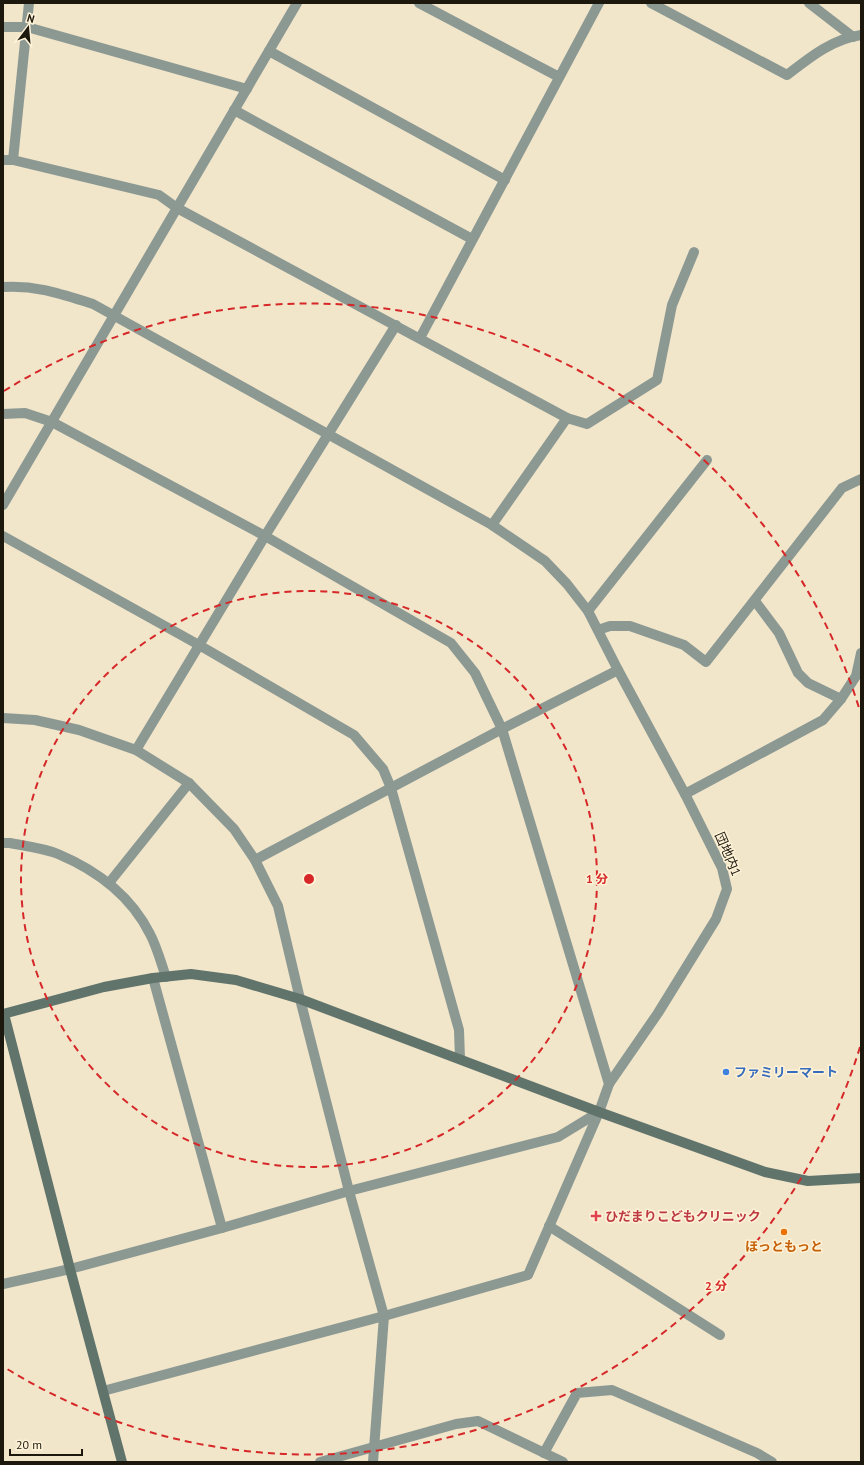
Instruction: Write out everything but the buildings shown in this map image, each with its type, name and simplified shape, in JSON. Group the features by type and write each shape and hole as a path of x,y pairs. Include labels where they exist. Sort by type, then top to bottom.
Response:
{"street":[{"path":"29,3 8,160 159,195 177,208 567,418 587,424 657,380 672,304 694,252"},
{"path":"3,505 297,3"},
{"path":"419,3 559,77"},
{"path":"420,338 599,3"},
{"path":"651,3 787,75 819,51 857,36"},
{"path":"809,3 857,36"},
{"path":"3,27 27,26 247,89"},
{"path":"269,51 505,180"},
{"path":"234,110 472,239"},
{"name":"団地内1","path":"3,287 18,286 50,290 93,304 492,525 545,560 567,584 588,611 685,794 722,868 727,889 716,919 658,1013 608,1084 599,1112 528,1275 384,1316"},
{"path":"136,750 265,536 396,325"},
{"path":"3,414 25,413 52,422 265,536 451,643 475,673 502,729 608,1084"},
{"path":"492,525 567,418"},
{"path":"588,611 707,460"},
{"path":"598,630 610,626 630,626 684,645 706,662 842,488 861,479"},
{"path":"3,536 199,645 354,736 383,769 391,788 459,1030 460,1059"},
{"path":"754,601 779,633 798,673 808,683 842,699"},
{"path":"685,794 823,720 842,699 856,676 861,653"},
{"path":"255,860 502,729 618,670"},
{"path":"3,718 35,720 79,730 136,750 189,783 234,829 255,860 278,906 348,1191 384,1316 373,1462"},
{"path":"109,883 189,783"},
{"path":"3,843 10,843 57,853 109,883 134,908 151,934 166,976"},
{"path":"122,1462 3,1013 104,987 166,976 192,974 236,980 300,999 599,1112 765,1172 808,1181 861,1178"},
{"path":"153,978 222,1228"},
{"path":"3,1284 70,1269 222,1228 348,1191 558,1136 599,1112"},
{"path":"549,1226 720,1335"},
{"path":"103,1391 384,1316"},
{"path":"544,1453 577,1393 612,1390 757,1453 772,1462"},
{"path":"320,1462 456,1424 478,1421 563,1462"}],"place":[{"name":"ファミリーマート","path":"726,1072"},
{"name":"ひだまりこどもクリニック","path":"596,1216"},
{"name":"ほっともっと","path":"784,1232"}]}
